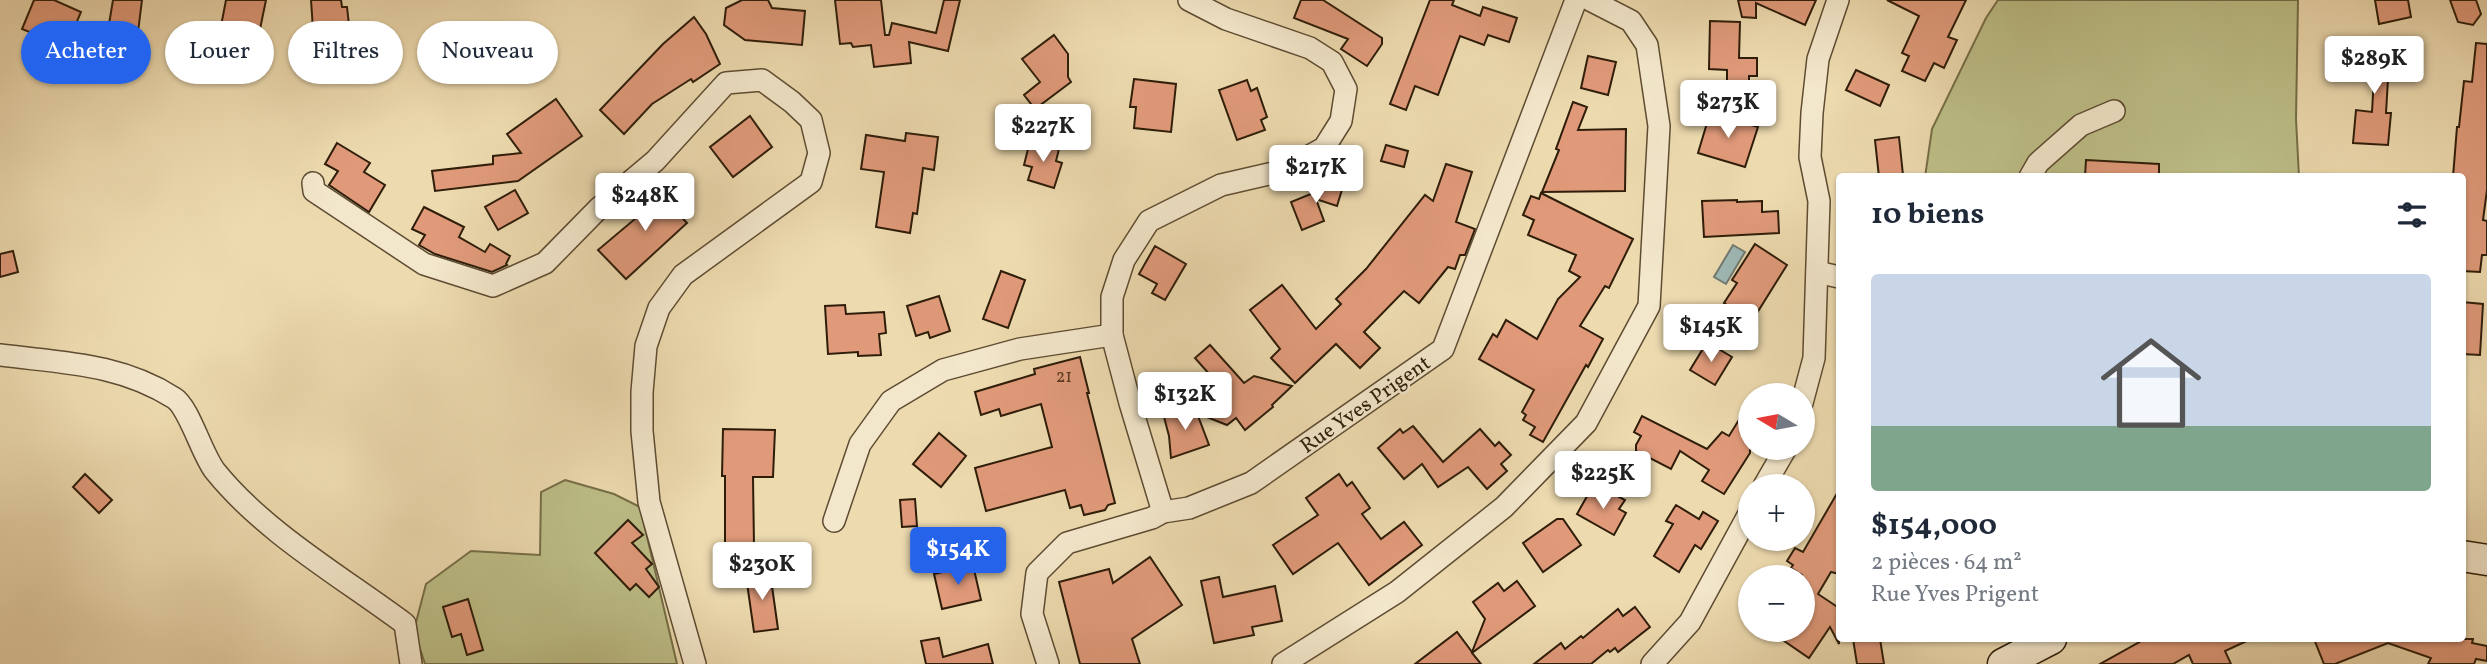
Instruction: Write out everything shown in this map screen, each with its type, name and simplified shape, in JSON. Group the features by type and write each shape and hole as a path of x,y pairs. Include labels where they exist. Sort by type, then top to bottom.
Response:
{"street":[{"path":"1163,512 1112,335 1112,297 1124,260 1149,221 1222,186 1282,172 1324,148 1341,121 1346,89 1332,62 1310,48 1226,19 1189,0"},
{"name":"Rue Yves Prigent","path":"1048,664 1032,614 1037,573 1067,543 1152,518 1163,512 1189,508 1251,483 1443,349 1576,0"},
{"path":"1283,664 1397,592 1504,507 1586,423 1649,306 1659,126 1647,45 1631,20 1590,0"},
{"path":"1807,383 1814,358 1819,201 1810,157 1812,113 1818,59 1838,0"},
{"path":"313,183 314,191 424,264 493,286 545,263 599,208 655,161 726,83 762,80 811,120 820,153 811,182 684,275 659,308 646,346 642,431 649,502 695,664"},
{"path":"2032,173 2038,163 2081,125 2114,111"},
{"path":"1817,272 1836,276"},
{"path":"834,521 860,444 891,401 943,370 1020,349 1112,335"},
{"path":"0,355 112,370 145,381 178,400 213,470 264,523 405,624 411,664"},
{"path":"1652,664 1690,622 1738,534"},
{"path":"2466,557 2487,560"},
{"path":"2003,664 2045,642"}],"green space":[{"path":"1998,0 2298,0 2296,119 2299,173 1926,173 1932,129 1986,18"},
{"path":"565,480 614,494 640,507 677,664 425,664 414,630 426,584 471,551 540,555 541,492"}],"water":[{"path":"1733,245 1745,252 1726,284 1714,277"}],"building":[{"path":"34,0 54,0 81,12 77,21 25,21"},
{"path":"113,0 142,0 139,21 110,21"},
{"path":"226,0 266,0 262,21 222,21"},
{"path":"311,0 341,0 342,7 347,7 349,21 312,21"},
{"path":"742,0 768,0 772,8 805,11 802,45 745,40 724,25 726,8"},
{"path":"835,0 881,0 885,35 889,35 892,23 936,33 944,0 960,0 948,51 909,42 911,63 874,67 871,45 853,47 851,43 840,44"},
{"path":"1301,0 1323,0 1382,38 1382,44 1367,66 1341,49 1348,39 1294,18"},
{"path":"1430,0 1454,0 1452,5 1480,16 1483,7 1517,18 1509,42 1488,35 1484,45 1460,36 1438,95 1415,86 1406,110 1390,104"},
{"path":"1738,0 1816,0 1805,25 1756,3 1756,18 1742,17"},
{"path":"1887,0 1966,0 1948,37 1957,40 1944,68 1934,63 1925,81 1902,71 1909,56 1902,53 1919,16"},
{"path":"2375,0 2408,0 2411,17 2379,24"},
{"path":"2450,0 2476,0 2481,14 2473,25 2458,22"},
{"path":"694,17 706,34 720,64 652,104 624,134 600,110 663,44"},
{"path":"1710,21 1740,22 1739,58 1757,58 1757,76 1749,76 1749,93 1727,93 1727,70 1709,69"},
{"path":"1054,35 1068,54 1068,77 1071,82 1035,109 1024,95 1040,82 1022,59"},
{"path":"2476,43 2487,44 2487,190 2483,220 2487,221 2487,255 2482,255 2480,272 2466,271 2466,173 2453,173 2464,81 2472,82"},
{"path":"2360,44 2390,45 2386,113 2391,113 2388,145 2353,143 2356,110 2372,112 2374,77 2358,76"},
{"path":"1588,56 1616,62 1608,95 1581,88"},
{"path":"1856,70 1889,85 1880,106 1846,90"},
{"path":"1134,79 1176,84 1171,132 1134,128 1136,107 1130,107"},
{"path":"1247,80 1251,91 1257,88 1267,117 1261,120 1265,130 1237,140 1219,90"},
{"path":"556,99 582,136 518,181 435,191 432,171 493,164 493,156 521,153 507,134"},
{"path":"1573,102 1587,107 1578,130 1626,129 1625,191 1542,192 1559,150 1556,149"},
{"path":"1710,113 1758,127 1745,167 1698,153"},
{"path":"750,116 772,147 733,177 710,147"},
{"path":"906,133 938,137 934,170 923,168 917,214 913,213 910,233 876,227 884,172 861,169 866,135 905,141"},
{"path":"1899,137 1903,173 1879,173 1875,140"},
{"path":"1030,141 1059,149 1056,161 1062,163 1054,188 1028,180 1032,167 1024,165"},
{"path":"337,143 370,163 364,172 385,185 369,212 329,185 338,171 325,164"},
{"path":"1386,145 1408,151 1404,167 1381,161"},
{"path":"2086,160 2159,164 2159,173 2085,173"},
{"path":"1446,164 1472,172 1456,222 1475,229 1465,255 1460,255 1455,269 1448,267 1419,303 1404,291 1364,332 1380,348 1360,368 1336,344 1295,383 1271,358 1280,349 1250,310 1282,285 1316,329 1341,304 1336,299 1366,269 1425,195 1433,201"},
{"path":"1345,180 1337,206 1316,199 1324,221 1302,230 1291,202"},
{"path":"672,187 684,201 674,209 687,223 626,279 598,250 648,208 642,201 656,188 663,196"},
{"path":"515,190 528,213 498,230 485,207"},
{"path":"1541,193 1633,239 1609,288 1605,286 1580,326 1603,339 1543,442 1530,435 1535,427 1523,420 1526,415 1522,412 1534,390 1479,359 1493,334 1497,337 1506,320 1537,339 1558,299 1580,277 1569,271 1576,255 1528,235 1534,220 1523,215 1531,196 1539,199"},
{"path":"1702,201 1762,201 1762,212 1778,211 1779,233 1704,237"},
{"path":"424,207 464,227 459,237 485,252 490,244 510,256 507,265 492,272 435,254 419,245 425,235 412,229"},
{"path":"1755,244 1787,265 1752,321 1724,303 1737,283 1732,280"},
{"path":"1155,246 1186,264 1165,300 1152,293 1157,284 1139,274"},
{"path":"13,251 18,272 0,277 0,254"},
{"path":"1001,271 1025,280 1008,328 983,319"},
{"path":"939,296 950,331 930,338 928,332 916,336 907,306"},
{"path":"2466,302 2483,304 2480,355 2466,354"},
{"path":"845,305 846,314 884,312 886,333 879,334 881,355 858,356 858,352 828,354 825,306"},
{"path":"1707,342 1732,357 1715,385 1690,370"},
{"path":"1210,345 1244,383 1254,376 1292,386 1273,407 1245,430 1236,418 1227,425 1204,416 1227,394 1195,358"},
{"path":"1080,357 1115,503 1108,505 1105,510 1084,515 1081,505 1070,508 1065,490 986,511 975,468 1052,447 1041,404 1001,416 999,409 981,415 975,392 1035,374 1034,369"},
{"path":"1195,408 1209,445 1171,458 1164,417"},
{"path":"1642,416 1707,449 1722,432 1729,436 1738,421 1738,460 1746,460 1724,494 1702,481 1709,470 1680,451 1671,469 1636,451 1641,436 1634,432"},
{"path":"1413,426 1443,462 1480,429 1495,446 1499,442 1511,455 1501,464 1507,471 1487,489 1468,467 1438,487 1422,464 1404,479 1378,448 1400,429 1403,433"},
{"path":"723,429 775,430 773,477 753,477 754,546 725,546"},
{"path":"939,433 966,456 941,487 913,464"},
{"path":"85,474 112,500 99,513 73,487"},
{"path":"1339,474 1347,486 1352,482 1370,508 1362,514 1381,539 1404,522 1422,545 1369,585 1338,543 1293,574 1273,545 1318,515 1306,498"},
{"path":"1590,491 1605,500 1610,492 1625,500 1619,509 1626,513 1614,535 1577,514"},
{"path":"1836,495 1836,573 1831,572 1818,594 1836,606 1836,638 1830,627 1809,658 1786,642 1815,642 1815,565 1793,565 1787,561 1793,551 1815,551 1815,531"},
{"path":"915,499 917,526 902,527 900,500"},
{"path":"1676,505 1699,519 1703,512 1718,521 1701,549 1695,545 1679,572 1654,556 1673,524 1666,521"},
{"path":"1557,519 1563,519 1581,545 1543,572 1523,543"},
{"path":"628,520 643,535 632,543 652,564 646,569 659,587 649,597 636,584 630,590 595,553"},
{"path":"1150,557 1182,605 1132,639 1140,664 1080,664 1059,582 1109,569 1113,583"},
{"path":"973,565 981,600 942,609 934,574"},
{"path":"770,572 778,629 754,632 746,576"},
{"path":"1219,577 1223,597 1275,586 1282,621 1252,627 1254,635 1214,643 1201,581"},
{"path":"1517,581 1535,606 1472,653 1481,664 1415,664 1457,632 1472,652 1485,619 1473,602 1498,583 1504,591"},
{"path":"468,599 483,650 467,655 461,634 452,637 443,607"},
{"path":"1635,607 1650,627 1618,652 1615,648 1610,652 1608,650 1591,664 1534,664 1561,643 1565,649 1581,636 1583,638 1618,609 1623,616"},
{"path":"939,638 943,657 988,644 993,664 926,664 921,641"},
{"path":"2466,639 2473,639 2472,643 2487,646 2487,661 2476,659 2474,664 2428,664 2431,658 2388,643 2335,664 2324,664 2315,642 2466,642"},
{"path":"1853,642 1880,642 1884,664 1857,664"},
{"path":"2140,642 2244,642 2225,651 2231,664 2193,664 2189,655 2173,664 2100,664"}]}
